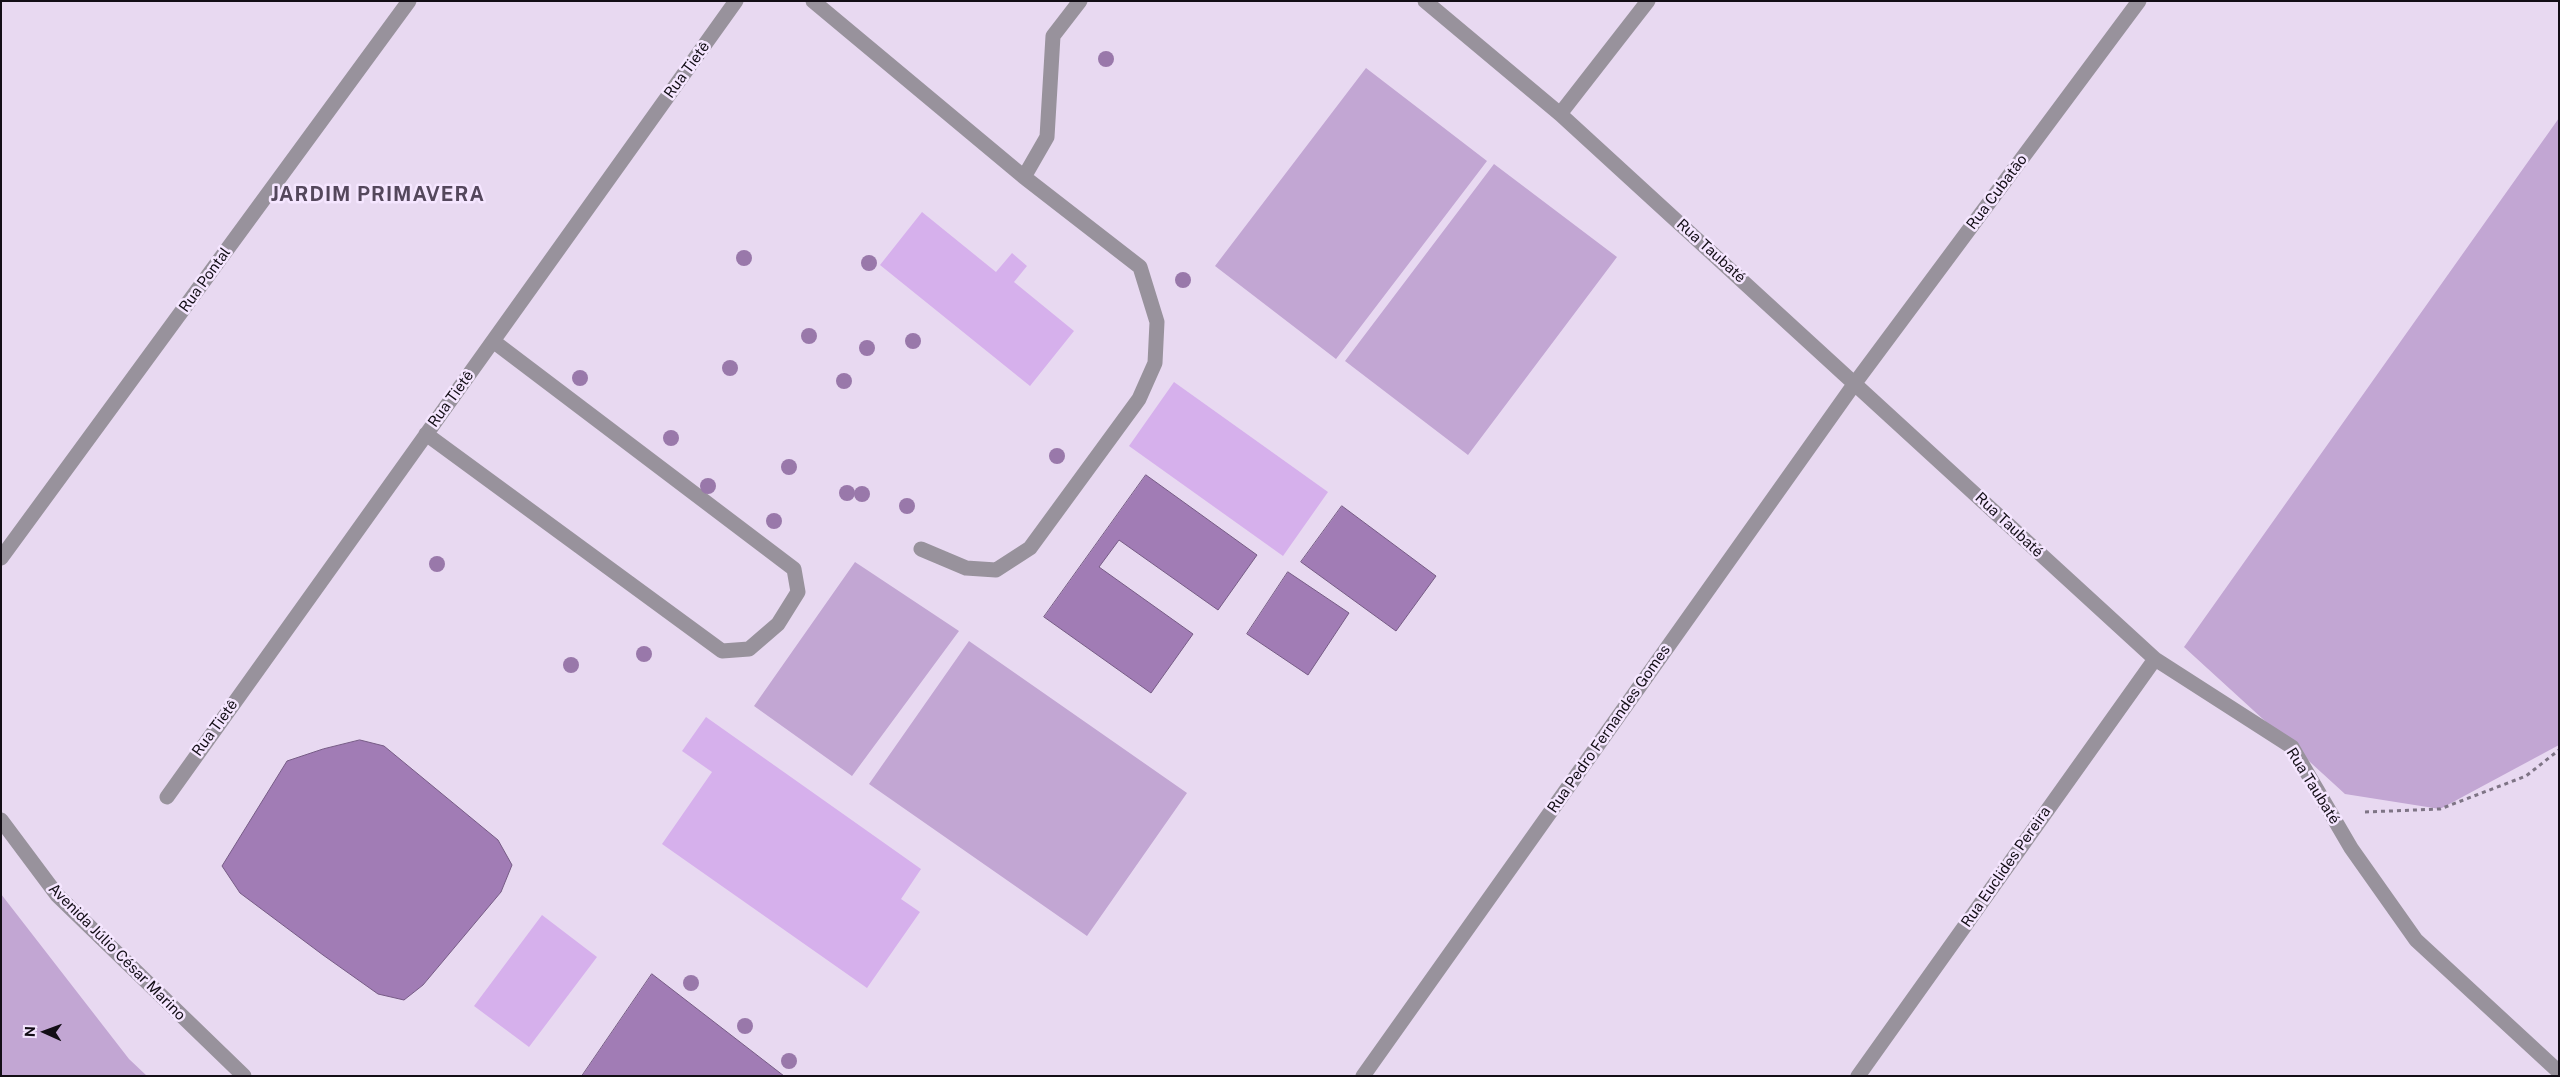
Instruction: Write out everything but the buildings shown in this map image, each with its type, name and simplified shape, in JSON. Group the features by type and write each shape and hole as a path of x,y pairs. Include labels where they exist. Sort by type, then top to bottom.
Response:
{"street":[{"name":"Rua Pontal","path":"1,558 409,1"},
{"name":"Rua Tietê","path":"167,797 736,1"},
{"path":"813,1 1024,177 1140,267 1157,322 1155,363 1139,399 1030,548 996,570 966,568 921,549"},
{"path":"1024,177 1047,137 1053,36 1080,1"},
{"name":"Rua Taubaté","path":"1424,1 1560,114 2155,659 2292,747 2350,848 2416,940 2559,1072"},
{"path":"1560,114 1648,1"},
{"name":"Rua Cubatão","path":"1855,383 2139,1"},
{"path":"426,434 722,651 749,649 778,624 798,592 794,569 493,341"},
{"name":"Rua Pedro Fernandes Gomes","path":"1363,1076 1855,383"},
{"name":"Rua Euclides Pereira","path":"1858,1076 2155,659"},
{"name":"Avenida Júlio César Marino","path":"1,820 57,895 244,1076"}],"path":[{"path":"2330,814 2440,809 2526,776 2559,750"}],"shaded area":[{"path":"1366,68 1487,161 1336,359 1215,266"},
{"path":"2559,118 2559,745 2440,809 2345,794 2184,647"},
{"path":"1494,164 1617,257 1468,455 1345,361"},
{"path":"1146,475 1257,555 1218,610 1119,540 1099,567 1193,634 1151,693 1044,617"},
{"path":"1342,506 1436,576 1396,631 1301,562"},
{"path":"855,562 959,631 852,776 754,706"},
{"path":"1288,572 1349,613 1308,675 1247,634"},
{"path":"969,641 1187,793 1087,936 869,784"},
{"path":"360,740 384,746 498,840 512,865 501,892 423,985 404,1000 378,994 323,955 240,893 222,866 287,761 323,749"},
{"path":"1,894 129,1059 147,1076 1,1076"},
{"path":"652,974 784,1076 582,1076"}],"district":[{"name":"JARDIM PRIMAVERA","path":"378,195"}]}
